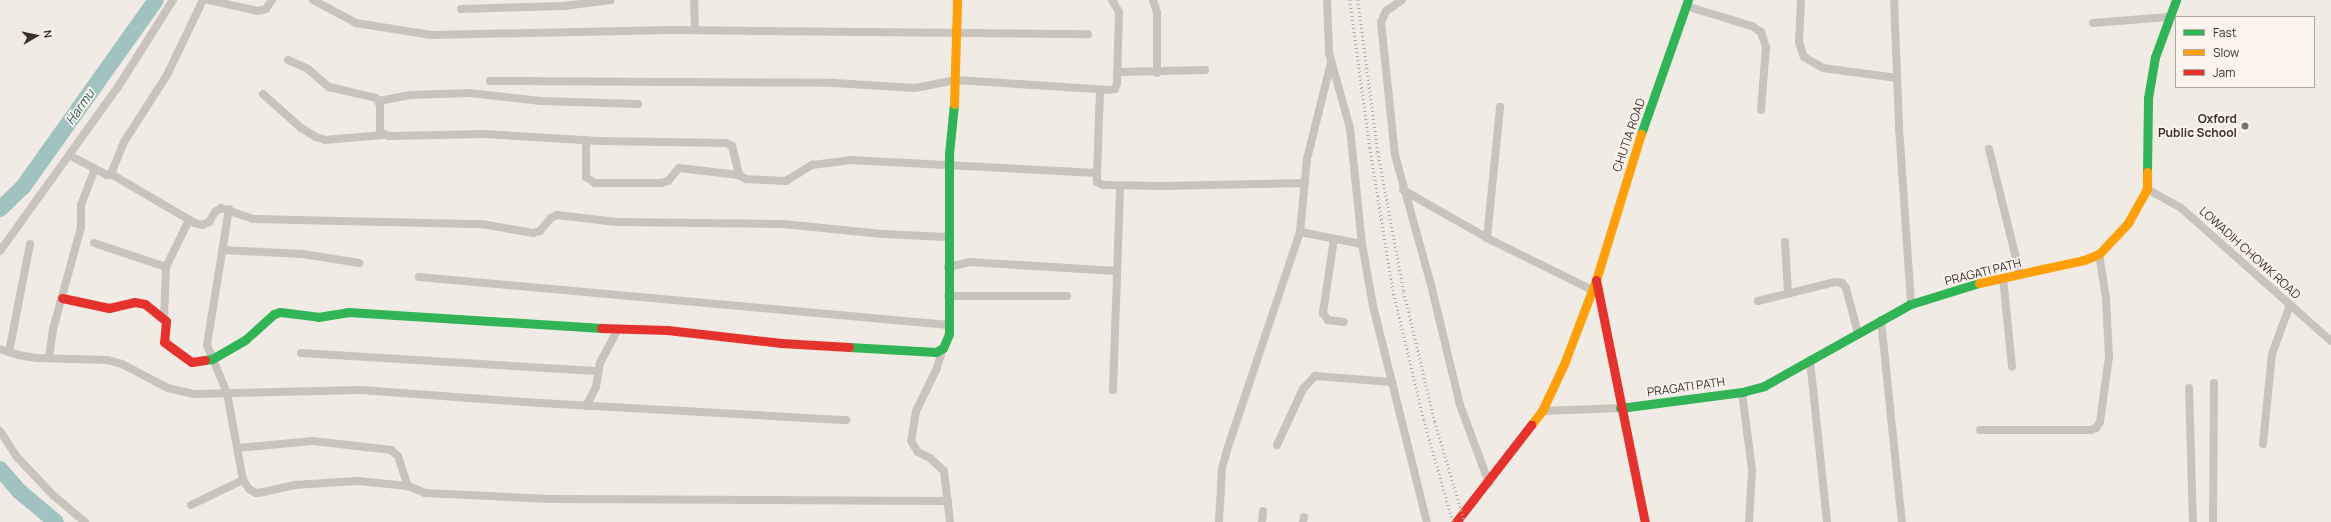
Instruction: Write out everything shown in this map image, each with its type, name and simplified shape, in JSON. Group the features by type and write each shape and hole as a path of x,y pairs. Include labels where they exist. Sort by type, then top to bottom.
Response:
{"street":[{"path":"0,251 118,87 173,0"},
{"path":"111,174 124,142 167,75 202,0"},
{"path":"209,0 258,11 266,9 272,0"},
{"path":"312,0 356,23 431,35 695,30 956,34 1088,34"},
{"path":"460,9 564,6 611,0"},
{"path":"694,0 695,30"},
{"path":"950,522 944,471 930,458 918,452 911,441 916,411 937,368 942,348 947,342 949,325 947,237 948,166 956,80 957,0"},
{"path":"490,81 834,83 915,88 956,80 1100,90 1116,89 1118,12 1112,0"},
{"path":"1153,0 1157,12 1157,73"},
{"path":"1327,0 1331,63 1343,95 1350,128 1362,244 1373,306 1427,522"},
{"path":"1402,0 1382,16 1380,30 1390,94 1395,155 1403,190 1426,266 1460,405 1488,483"},
{"path":"1801,0 1799,42 1804,57 1823,68 1897,78"},
{"path":"1894,0 1897,78 1911,304"},
{"name":"PRAGATI PATH","path":"1620,408 1742,392 1764,386 1911,304 1972,284 2084,260 2099,254 2128,223 2147,189 2148,98 2155,57 2168,18 2176,0"},
{"path":"1687,3 1752,26 1761,32 1766,47 1761,110"},
{"name":"CHUTIA ROAD","path":"1456,522 1488,483 1542,411 1564,364 1596,280 1635,152 1687,3"},
{"path":"2092,23 2168,18"},
{"path":"288,60 308,69 329,88 376,98 379,101 411,94 469,93 541,101 638,104"},
{"path":"1220,522 1222,474 1227,450 1300,232 1305,183 1316,116 1331,63"},
{"path":"1117,72 1157,73 1205,70"},
{"path":"1100,90 1098,182 1120,186 1305,183"},
{"path":"263,94 301,128 316,137 325,140 383,135 484,134 586,140 726,143 732,146 739,175"},
{"path":"379,101 378,127 383,135"},
{"path":"1487,238 1500,107"},
{"path":"586,140 586,177 595,183 661,183 668,181 674,170 679,168 739,175 746,179 786,181 812,165 850,160 1097,173"},
{"path":"1989,149 2020,274"},
{"path":"69,155 107,175 111,174 190,220 202,225 209,222 215,212 221,208 229,208 253,219 482,224 533,233 540,231 551,218 557,215 617,222 783,224 883,234 947,237"},
{"path":"49,358 62,298 81,227 81,206 95,169"},
{"path":"1113,390 1120,186"},
{"name":"LOWADIH CHOWK ROAD","path":"2147,189 2180,207 2331,341"},
{"path":"1403,190 1487,238 1592,290"},
{"path":"229,208 207,345 227,393 243,480 248,489 256,493 294,485 358,481 408,486 425,493 550,499 948,501"},
{"path":"190,220 166,267 164,317 166,321 163,332 164,342 192,362 212,359 253,335 274,314 280,312 318,317 348,312 618,329 667,330 850,348 927,353 942,348"},
{"path":"1300,232 1362,244"},
{"path":"1334,238 1323,313 1328,320 1344,322"},
{"path":"1785,242 1788,294"},
{"path":"94,243 166,267"},
{"path":"9,352 30,244"},
{"path":"222,250 292,253 359,263"},
{"path":"1980,430 2091,430 2096,428 2100,422 2110,356 2106,298 2099,254"},
{"path":"948,267 969,262 1117,271"},
{"path":"419,277 949,325"},
{"path":"2003,278 2012,367"},
{"path":"1596,280 1620,408 1645,522"},
{"path":"1758,301 1835,282 1842,283 1846,288 1858,333"},
{"path":"948,296 1067,296"},
{"path":"62,298 109,308 138,302 164,317"},
{"path":"2263,444 2272,354 2290,305"},
{"path":"1881,320 1902,522"},
{"path":"586,406 596,387 598,371 605,351 618,329"},
{"path":"0,349 9,352 49,358 107,360 122,364 178,392 227,393 361,390 586,406 847,420"},
{"path":"301,353 598,371"},
{"path":"1810,360 1827,522"},
{"path":"1277,445 1304,389 1315,376 1392,382"},
{"path":"2213,522 2214,384"},
{"path":"2189,388 2193,522"},
{"path":"1742,392 1752,470 1749,522"},
{"path":"1542,411 1620,408"},
{"path":"0,432 9,448 21,462 53,495 85,522"},
{"path":"237,448 313,441 391,450 398,456 408,486"},
{"path":"191,505 243,480"},
{"path":"1262,522 1263,511"}],"waterway":[{"name":"Harmu","path":"0,209 23,187 156,0"},
{"name":"Harmu","path":"0,469 19,491 56,522"}],"railway":[{"path":"1350,0 1370,148 1393,290 1424,420 1453,522"},
{"path":"1358,0 1378,152 1404,292 1435,422 1465,522"}],"traffic: fast":[{"path":"1641,134 1688,0"},
{"path":"2147,172 2148,98 2155,57 2176,0"},
{"path":"849,347 936,352 943,348 949,334 949,154 954,104"},
{"path":"1620,408 1742,392 1764,386 1911,304 1979,283"},
{"path":"205,360 212,359 245,340 274,314 280,312 318,317 348,312 601,328"}],"traffic: slow":[{"path":"954,104 957,0"},
{"path":"1531,425 1542,411 1564,364 1596,280 1641,134"},
{"path":"1979,283 2084,260 2099,254 2128,223 2147,189 2147,172"}],"traffic: jam":[{"path":"1596,280 1645,522"},
{"path":"62,298 109,308 134,302 145,304 166,321 164,342 192,362 205,360"},
{"path":"601,328 667,330 781,343 849,347"},
{"path":"1456,522 1531,425"}],"place":[{"name":"Oxford Public School","path":"2245,126"}]}
